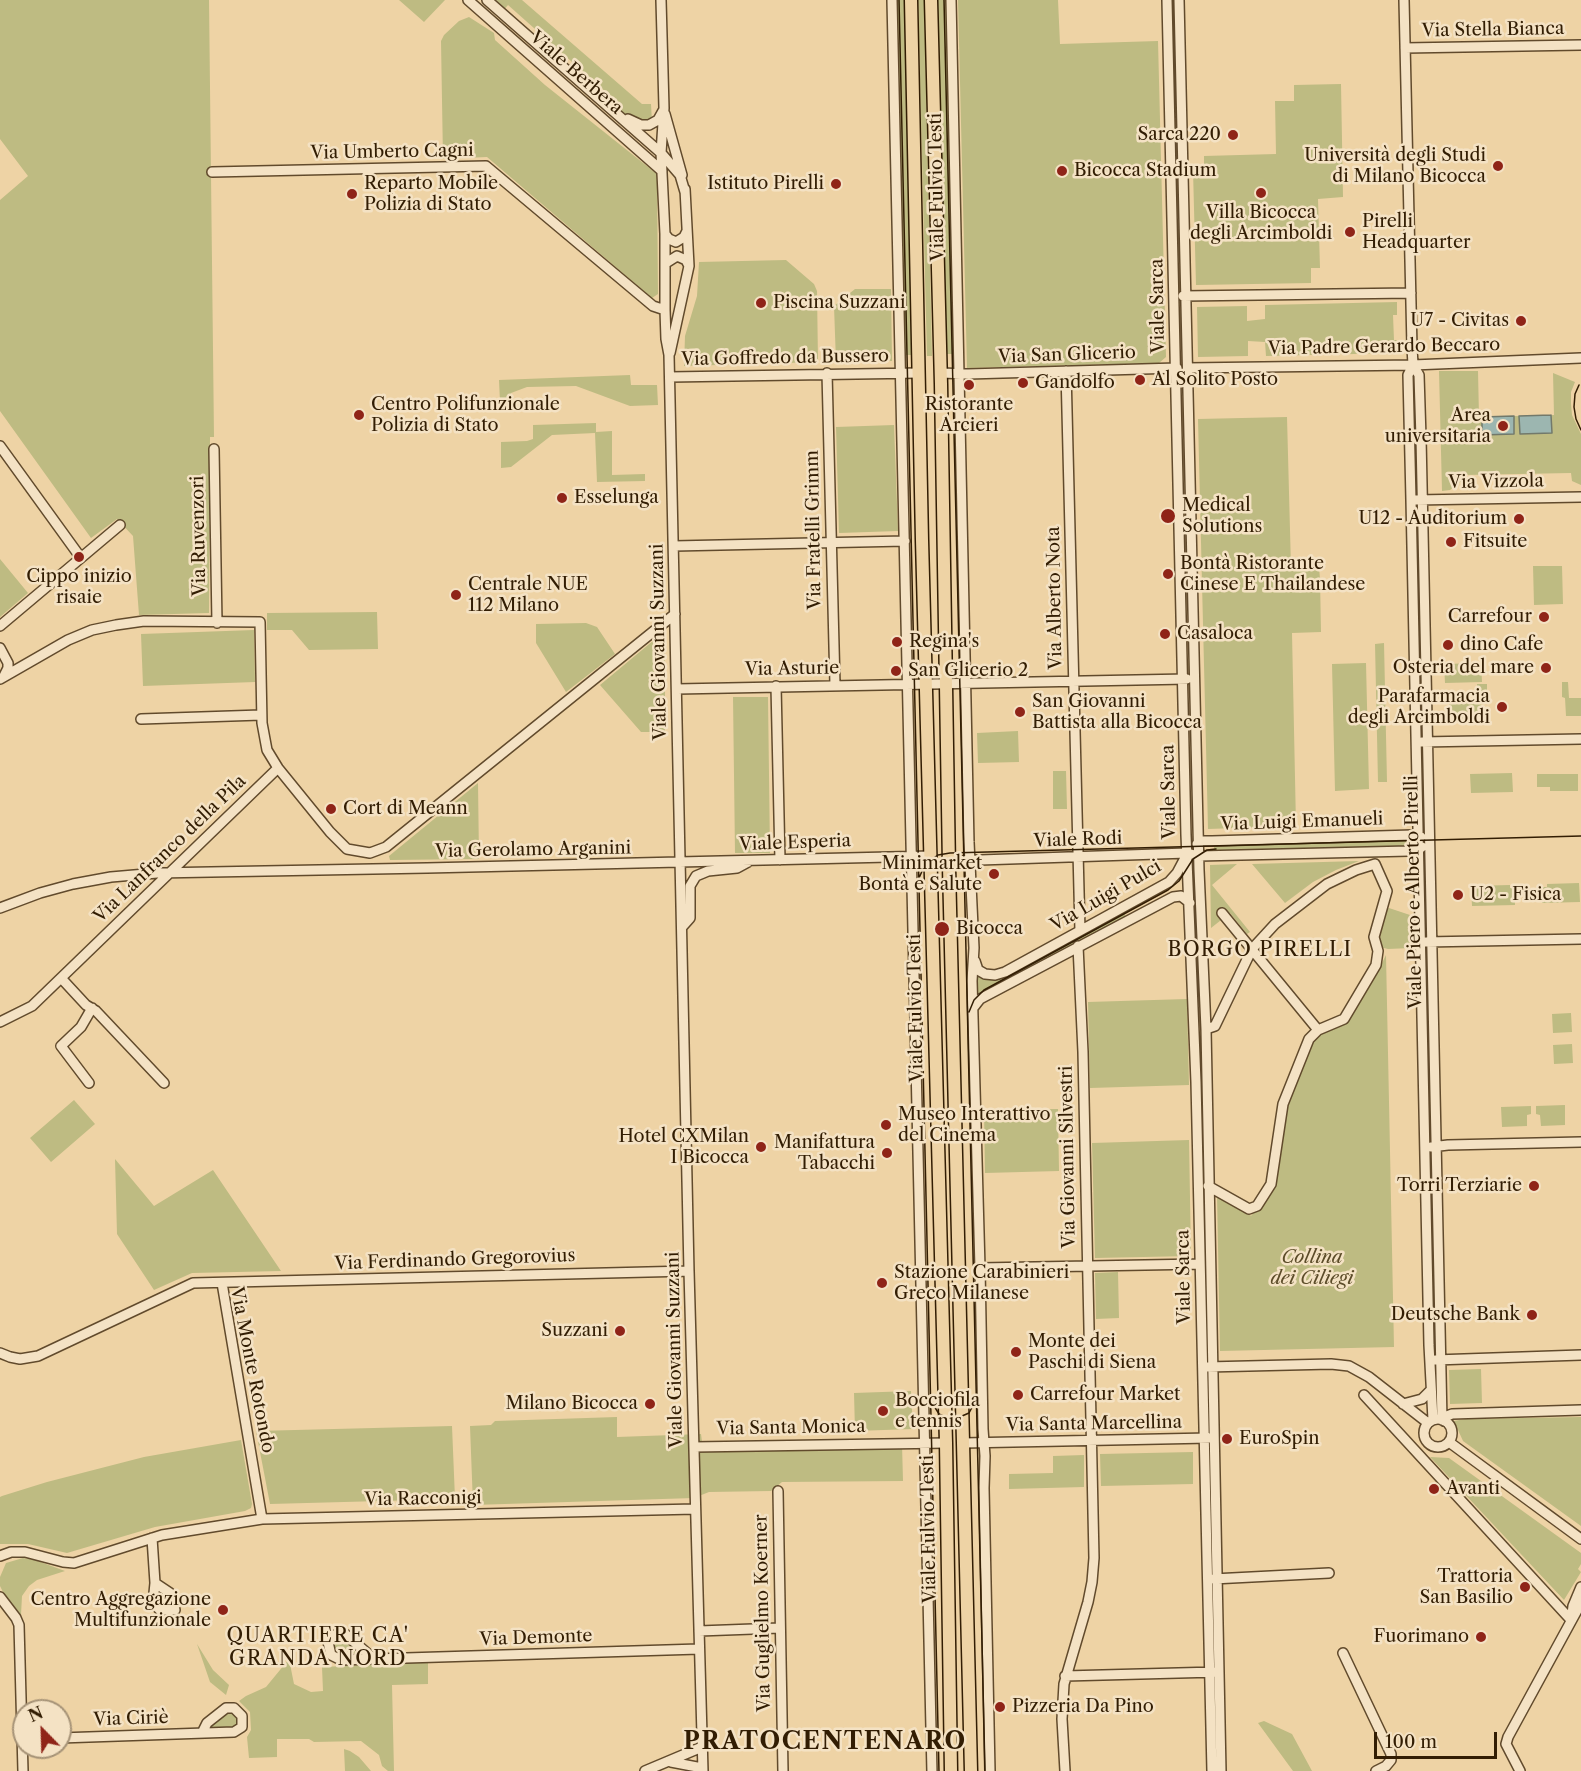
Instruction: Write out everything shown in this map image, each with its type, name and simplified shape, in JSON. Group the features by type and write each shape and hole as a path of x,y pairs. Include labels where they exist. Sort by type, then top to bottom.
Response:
{"main road":[{"name":"Viale Fulvio Testi","path":"911,0 946,1443 951,1771"},
{"name":"Viale Fulvio Testi","path":"931,0 971,1771"},
{"path":"919,373 940,373"},
{"path":"931,856 950,861"},
{"path":"946,1443 964,1443"}],"street":[{"name":"Viale Berbera","path":"468,0 662,171"},
{"name":"Viale Berbera","path":"487,0 661,153"},
{"name":"Viale Giovanni Suzzani","path":"661,0 664,108 661,153 666,263 666,339 670,377 702,1770"},
{"name":"Viale Fulvio Testi","path":"892,0 932,1771"},
{"name":"Viale Fulvio Testi","path":"951,0 974,958 972,981 981,1268 990,1771"},
{"name":"Viale Sarca","path":"1167,0 1212,1771"},
{"name":"Viale Sarca","path":"1179,0 1199,856 1206,1029 1221,1771"},
{"name":"Viale Piero e Alberto Pirelli","path":"1404,0 1413,365 1419,375 1422,500 1422,742 1418,835 1420,943 1431,1147 1439,1283 1441,1360 1437,1421 1424,1433 1429,1444 1438,1447 1449,1442 1452,1430 1437,1421 1431,1390 1428,1284 1431,1147 1431,942 1428,842 1422,742 1411,500 1408,373 1413,365"},
{"name":"Via Stella Bianca","path":"1406,48 1581,45"},
{"name":"Viale Berbera","path":"614,111 645,126 656,122 664,108"},
{"name":"Viale Giovanni Suzzani","path":"664,108 685,192 689,266 669,355"},
{"path":"640,151 647,140"},
{"name":"Viale Giovanni Suzzani","path":"661,153 680,175 685,192"},
{"name":"Via Umberto Cagni","path":"212,172 486,166 653,306 665,310"},
{"path":"665,234 676,242 684,237 687,231"},
{"path":"666,263 677,256 686,260 689,266"},
{"path":"1174,296 1411,293"},
{"name":"Via Padre Gerardo Beccaro","path":"1188,368 1413,365 1581,358"},
{"name":"Via San Glicerio","path":"959,373 1177,368"},
{"name":"Via Alberto Nota","path":"1066,371 1080,931"},
{"path":"900,372 919,373"},
{"name":"Via Goffredo da Bussero","path":"670,377 900,372"},
{"path":"940,373 959,373"},
{"name":"Via Fratelli Grimm","path":"827,374 835,685"},
{"path":"0,446 81,558"},
{"name":"Via Ruvenzori","path":"214,449 217,623"},
{"name":"Via Vizzola","path":"1411,500 1581,497"},
{"path":"0,626 120,525"},
{"path":"674,546 904,541"},
{"path":"1,675 68,640 92,630 116,625 144,621 186,620 217,623 260,622 261,715 267,750 278,768 330,832 351,851 370,853 386,847 675,614"},
{"path":"0,648 8,663 20,666"},
{"path":"1,675 8,663"},
{"path":"908,683 1195,679"},
{"name":"Via Asturie","path":"677,689 908,683"},
{"path":"776,686 780,860"},
{"path":"141,719 261,715"},
{"path":"1422,742 1581,739"},
{"name":"Via Lanfranco della Pila","path":"0,1022 32,1006 278,768"},
{"path":"1418,835 1428,842 1418,850"},
{"name":"Via Luigi Emanueli","path":"1187,853 1200,841 1418,835"},
{"path":"386,847 381,862 386,869"},
{"name":"Via Luigi Emanueli","path":"1187,853 1199,856 1418,850"},
{"path":"348,870 351,851"},
{"name":"Viale Rodi","path":"970,860 1187,853"},
{"name":"Via Luigi Pulci","path":"974,958 980,971 985,974 998,975 1169,882 1177,873 1187,853"},
{"path":"911,856 931,856"},
{"name":"Viale Esperia","path":"681,863 911,856"},
{"path":"950,861 970,860"},
{"name":"Viale Giovanni Suzzani","path":"682,927 690,918 690,886 696,876 708,871 736,868 750,861"},
{"name":"Via Gerolamo Arganini","path":"0,908 73,884 111,877 157,873 681,863"},
{"path":"1206,1029 1215,1026 1252,949 1275,924 1311,895 1343,875 1375,864 1387,891 1374,937 1378,951 1376,965 1344,1019 1318,1030 1309,1039 1285,1095 1272,1183 1257,1206 1247,1209 1208,1186"},
{"name":"Via Luigi Pulci","path":"973,1008 980,999 1174,896 1182,897 1190,903"},
{"path":"1222,913 1318,1030"},
{"path":"1420,943 1581,939"},
{"name":"Via Giovanni Silvestri","path":"1065,1771 1062,1713 1065,1676 1088,1602 1093,1575 1083,1052 1078,946"},
{"path":"61,978 164,1083"},
{"path":"89,1083 61,1046 81,1027 92,1008"},
{"path":"1431,1147 1581,1142"},
{"path":"981,1268 1200,1264"},
{"name":"Via Ferdinando Gregorovius","path":"222,1283 689,1271"},
{"name":"Via Monte Rotondo","path":"0,1353 16,1359 33,1358 187,1285 222,1283 262,1519"},
{"path":"1430,1360 1581,1355"},
{"path":"1202,1367 1342,1365 1360,1371 1403,1404 1437,1421 1452,1414 1581,1410"},
{"path":"1403,1404 1422,1399 1431,1390"},
{"path":"1364,1395 1571,1620"},
{"path":"1204,1438 1215,1438"},
{"name":"Via Santa Marcellina","path":"964,1443 1204,1438"},
{"path":"1449,1442 1581,1539"},
{"name":"Via Santa Monica","path":"694,1447 946,1443"},
{"name":"Via Guglielmo Koerner","path":"778,1491 783,1771"},
{"name":"Via Racconigi","path":"0,1556 8,1552 25,1551 74,1563 152,1538 262,1519 696,1509"},
{"path":"152,1538 155,1583"},
{"path":"1208,1579 1329,1573"},
{"path":"1571,1620 1573,1606 1581,1588"},
{"path":"0,1597 19,1625 22,1699"},
{"path":"1520,1771 1506,1744 1581,1603"},
{"path":"699,1631 780,1628"},
{"name":"Via Demonte","path":"374,1659 345,1634 335,1635 328,1642 329,1651 338,1660 374,1659 699,1649"},
{"path":"1343,1653 1391,1754 1391,1760 1386,1766 1376,1771"},
{"path":"1065,1676 1220,1672"},
{"name":"Via Ciriè","path":"72,1738 202,1733"},
{"path":"645,1771 702,1747"},
{"path":"670,1762 702,1770"}],"green space":[{"path":"0,0 209,0 214,437 210,437 209,613 139,615 133,536 117,519 91,538 0,411 0,200 28,176 0,139"},
{"path":"399,0 445,0 424,22"},
{"path":"491,0 522,0 642,104 651,104 652,122 637,123 613,107 606,100 607,93 508,5 503,11"},
{"path":"896,0 906,0 914,355 903,355"},
{"path":"918,0 924,0 932,356 927,356"},
{"path":"937,0 947,0 956,354 946,354"},
{"name":"Bicocca Stadium","path":"958,0 1058,0 1060,44 1158,41 1166,357 1159,363 967,368"},
{"path":"469,17 494,33 495,40 545,85 657,174 658,294 652,298 487,157 443,159 441,41 459,21"},
{"path":"1341,84 1343,197 1318,199 1320,268 1311,268 1311,283 1196,285 1193,170 1204,169 1204,156 1276,154 1275,101 1294,101 1294,85"},
{"path":"786,260 814,284 817,291 818,362 684,366 685,336 697,296 699,262"},
{"path":"855,289 891,289 892,361 836,362 834,306"},
{"path":"1397,302 1397,315 1393,315 1394,340 1397,340 1398,353 1266,356 1265,342 1248,341 1248,356 1198,357 1197,307 1247,306 1247,321 1265,319 1265,305"},
{"name":"Area universitaria","path":"1439,371 1478,371 1479,417 1554,415 1553,373 1575,382 1571,392 1571,404 1572,415 1581,434 1581,485 1572,481 1571,473 1465,475 1464,479 1450,490 1442,491"},
{"path":"630,375 631,385 657,385 658,405 630,406 576,386 527,387 511,393 511,402 500,402 499,380"},
{"path":"1287,417 1291,568 1319,567 1320,579 1321,632 1292,633 1296,826 1208,829 1198,419"},
{"path":"596,423 596,432 612,431 612,475 645,474 645,481 597,482 595,433 552,435 511,467 501,468 501,442 533,439 533,425"},
{"path":"894,425 898,531 839,533 836,427"},
{"path":"0,559 28,593 0,617"},
{"path":"1533,566 1562,566 1563,604 1534,605"},
{"path":"377,612 378,649 309,650 292,630 267,630 267,613"},
{"path":"586,623 597,627 615,654 566,692 536,643 536,624"},
{"path":"254,630 255,682 143,686 141,634"},
{"path":"660,635 665,637 665,732 641,732 600,685"},
{"path":"1384,643 1387,782 1378,782 1375,644"},
{"path":"1366,663 1369,789 1335,791 1332,664"},
{"path":"1481,663 1482,682 1445,683 1444,664"},
{"path":"1562,682 1568,682 1569,698 1581,698 1581,716 1566,716"},
{"path":"1477,684 1487,684 1487,699 1481,700 1482,718 1450,719 1449,701 1477,700"},
{"path":"733,697 768,697 770,853 735,853"},
{"path":"1018,731 1019,762 978,763 977,733"},
{"path":"1053,771 1066,771 1067,809 1053,809"},
{"path":"1512,773 1513,792 1471,793 1470,774"},
{"path":"1537,774 1578,774 1578,791 1550,791 1550,787 1537,787"},
{"path":"478,783 479,859 390,860 389,856"},
{"path":"1407,838 1407,847 1214,852 1214,842"},
{"path":"1359,861 1313,882 1285,903 1252,864"},
{"path":"1237,864 1212,885 1250,932 1247,934 1230,913 1211,928 1210,865"},
{"path":"1579,883 1580,902 1542,903 1542,887 1547,887 1547,884"},
{"path":"1510,885 1510,888 1514,888 1515,905 1472,906 1471,886"},
{"path":"1386,909 1410,915 1411,948 1380,947 1377,937"},
{"path":"1123,911 1126,917 982,995 975,993 975,973 988,979 994,979"},
{"name":"Collina dei Ciliegi","path":"1386,955 1394,1347 1220,1351 1217,1195 1247,1211 1251,1216 1275,1183 1286,1106 1314,1036 1345,1021"},
{"path":"1187,999 1189,1085 1090,1088 1088,1002"},
{"path":"1571,1013 1572,1032 1553,1033 1552,1014"},
{"path":"1572,1044 1573,1063 1554,1064 1553,1045"},
{"path":"74,1100 95,1124 51,1162 30,1138"},
{"path":"1565,1105 1565,1125 1541,1126 1540,1115 1536,1114 1536,1106"},
{"path":"1531,1106 1531,1114 1527,1115 1527,1126 1502,1127 1501,1107"},
{"path":"1058,1109 1059,1171 985,1173 984,1110"},
{"path":"1189,1140 1191,1256 1095,1258 1092,1143"},
{"path":"115,1159 154,1206 213,1170 281,1271 192,1273 154,1290 117,1234"},
{"path":"1118,1272 1119,1318 1096,1319 1095,1273"},
{"path":"1481,1369 1482,1403 1450,1404 1449,1370"},
{"name":"Bocciofila e tennis","path":"911,1391 913,1429 855,1431 854,1393"},
{"path":"617,1417 617,1437 701,1434 702,1442 902,1444 903,1481 782,1482 771,1491 709,1492 694,1498 473,1505 470,1426 491,1425 495,1421"},
{"path":"1581,1417 1581,1526 1463,1441 1454,1421 1465,1419"},
{"path":"452,1426 455,1499 270,1504 256,1431"},
{"path":"241,1440 252,1504 251,1508 245,1511 155,1527 67,1553 28,1544 0,1544 0,1497 2,1496 144,1457"},
{"path":"1193,1452 1193,1484 1101,1486 1100,1454"},
{"path":"1084,1455 1084,1487 1009,1489 1009,1474 1053,1473 1053,1456"},
{"path":"1430,1457 1449,1458 1581,1553 1581,1564 1578,1569 1581,1572 1564,1600"},
{"path":"23,1558 65,1571 37,1580 29,1586 22,1596 21,1615 3,1592 0,1577 6,1563"},
{"path":"340,1639 360,1653 338,1654 334,1651 332,1643"},
{"path":"197,1644 213,1670 229,1685 226,1695 210,1682"},
{"path":"289,1659 294,1684 311,1692 323,1691 322,1667 428,1662 428,1684 392,1685 394,1771 388,1771 382,1766 379,1755 361,1741 314,1742 309,1739 277,1739 277,1757 249,1758 247,1737 251,1730 250,1712 239,1701 266,1687"},
{"path":"232,1712 240,1719 237,1729 208,1731 218,1719"},
{"path":"1264,1721 1292,1734 1312,1771 1293,1771 1258,1723"},
{"path":"344,1749 359,1757 371,1771 345,1771"}],"water":[{"path":"1551,415 1552,433 1520,434 1519,416"},
{"path":"1514,416 1514,434 1482,435 1482,417"}],"tram line":[{"path":"899,0 939,1771"},
{"path":"944,0 985,1771"},
{"path":"1579,385 1575,394 1574,407 1581,430"},
{"path":"919,878 929,861 938,855 950,853 1581,836"},
{"path":"969,1012 974,1000 984,990 1168,890 1179,881 1193,859 1207,850 1216,849"},
{"path":"931,1401 939,1414 955,1419 969,1413 976,1400"}],"place":[{"name":"Sarca 220","path":"1233,135"},
{"name":"Università degli Studi di Milano Bicocca","path":"1498,166"},
{"name":"Bicocca Stadium","path":"1062,171"},
{"name":"Istituto Pirelli","path":"836,184"},
{"name":"Villa Bicocca degli Arcimboldi","path":"1261,193"},
{"name":"Reparto Mobile Polizia di Stato","path":"352,194"},
{"name":"Pirelli Headquarter","path":"1350,232"},
{"name":"Piscina Suzzani","path":"761,303"},
{"name":"U7 - Civitas","path":"1521,321"},
{"name":"Al Solito Posto","path":"1140,380"},
{"name":"Gandolfo","path":"1023,383"},
{"name":"Ristorante Arcieri","path":"969,385"},
{"name":"Centro Polifunzionale Polizia di Stato","path":"359,415"},
{"name":"Area universitaria","path":"1503,426"},
{"name":"Esselunga","path":"562,498"},
{"name":"Medical Solutions","path":"1168,516"},
{"name":"U12 - Auditorium","path":"1519,519"},
{"name":"Fitsuite","path":"1451,542"},
{"name":"Cippo inizio risaie","path":"79,557"},
{"name":"Bontà Ristorante Cinese E Thailandese","path":"1168,574"},
{"name":"Centrale NUE 112 Milano","path":"456,595"},
{"name":"Carrefour","path":"1544,617"},
{"name":"Casaloca","path":"1165,634"},
{"name":"Regina's","path":"897,642"},
{"name":"dino Cafe","path":"1448,645"},
{"name":"Osteria del mare","path":"1546,668"},
{"name":"San Glicerio 2","path":"896,671"},
{"name":"Parafarmacia degli Arcimboldi","path":"1502,707"},
{"name":"San Giovanni Battista alla Bicocca","path":"1020,712"},
{"name":"Cort di Meann","path":"331,809"},
{"name":"Minimarket Bontà e Salute","path":"994,874"},
{"name":"U2 - Fisica","path":"1458,895"},
{"name":"Bicocca","path":"942,929"},
{"name":"Museo Interattivo del Cinema","path":"886,1125"},
{"name":"Hotel CXMilan I Bicocca","path":"761,1147"},
{"name":"Manifattura Tabacchi","path":"887,1153"},
{"name":"Torri Terziarie","path":"1534,1186"},
{"name":"Stazione Carabinieri Greco Milanese","path":"882,1283"},
{"name":"Deutsche Bank","path":"1532,1315"},
{"name":"Suzzani","path":"620,1331"},
{"name":"Monte dei Paschi di Siena","path":"1016,1352"},
{"name":"Carrefour Market","path":"1018,1395"},
{"name":"Milano Bicocca","path":"650,1404"},
{"name":"Bocciofila e tennis","path":"883,1411"},
{"name":"EuroSpin","path":"1227,1439"},
{"name":"Avanti","path":"1434,1489"},
{"name":"Trattoria San Basilio","path":"1525,1587"},
{"name":"Centro Aggregazione Multifunzionale","path":"223,1610"},
{"name":"Fuorimano","path":"1481,1637"},
{"name":"Pizzeria Da Pino","path":"1000,1707"}],"district":[{"name":"BORGO PIRELLI","path":"1260,950"},
{"name":"QUARTIERE CA' GRANDA NORD","path":"318,1648"},
{"name":"PRATOCENTENARO","path":"825,1742"}]}
